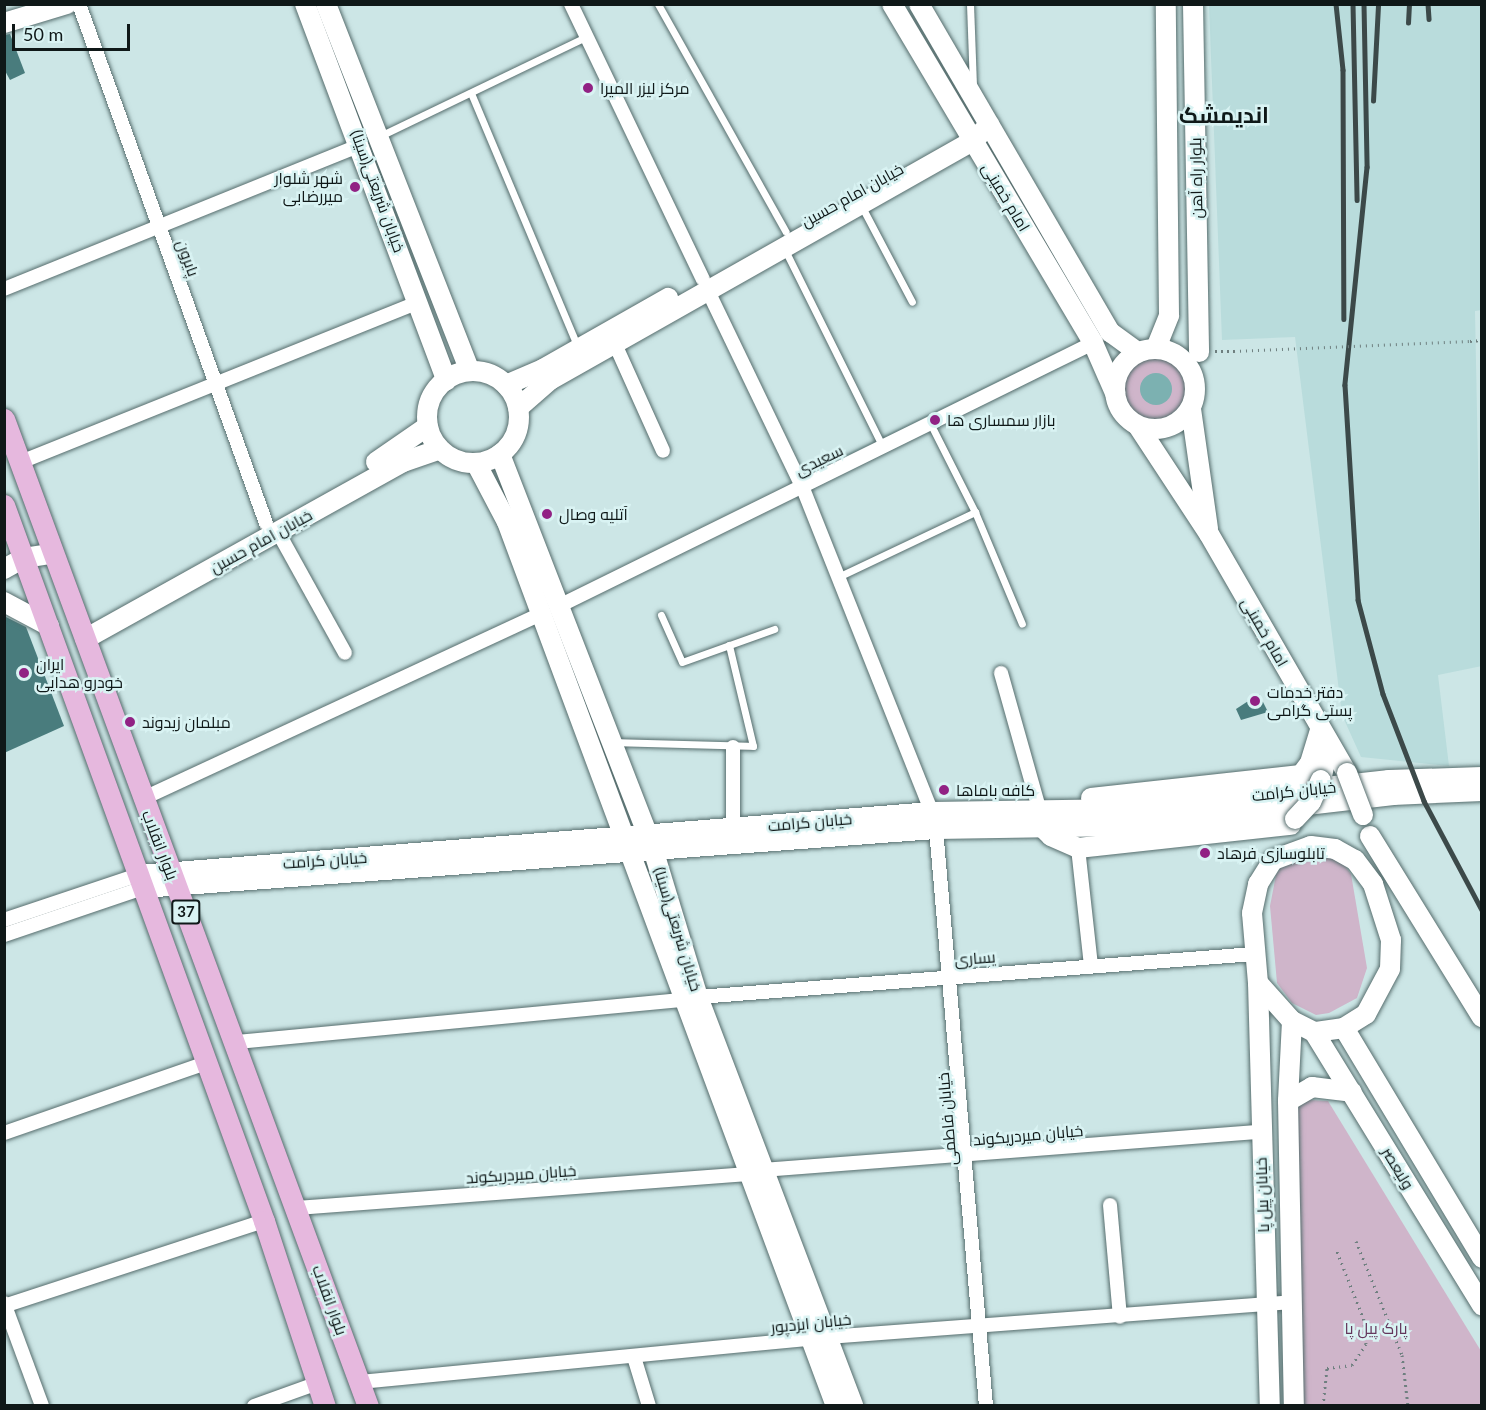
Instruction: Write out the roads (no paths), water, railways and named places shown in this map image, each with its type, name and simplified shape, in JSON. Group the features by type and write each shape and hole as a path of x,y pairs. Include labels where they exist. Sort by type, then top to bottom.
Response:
{"main road":[{"path":"4,9 21,4"},
{"path":"4,23 68,4"},
{"name":"خیابان شریعتی(سینا)","path":"305,4 470,371"},
{"name":"خیابان شریعتی(سینا)","path":"326,4 419,302 446,380"},
{"name":"امام خمینی","path":"892,4 1093,344 1115,393"},
{"name":"امام خمینی","path":"920,4 1110,332 1147,350"},
{"name":"بلوار راه آهن","path":"1147,350 1169,315 1166,4"},
{"name":"بلوار راه آهن","path":"1193,4 1199,352"},
{"path":"1167,88 1194,88"},
{"name":"خیابان امام حسین","path":"506,385 706,285 989,125"},
{"name":"خیابان امام حسین","path":"785,240 861,205 970,136"},
{"path":"518,408 550,380 615,344 706,285"},
{"path":"1147,350 1186,362 1196,394 1191,409 1168,428 1138,426 1126,417 1115,393 1124,363 1147,350"},
{"path":"470,371 490,374 506,385 518,408 516,433 500,454 476,463 463,462 440,449 428,426 430,400 446,380 470,371"},
{"name":"امام خمینی","path":"1191,409 1209,534"},
{"name":"بلوار انقلاب","path":"4,419 142,799 236,1042 368,1406"},
{"name":"خیابان امام حسین","path":"82,633 272,527 397,451 428,426"},
{"name":"امام خمینی","path":"1138,426 1209,534 1320,730 1347,773 1370,836 1482,1017"},
{"name":"خیابان امام حسین","path":"272,527 403,462 440,449"},
{"name":"خیابان شریعتی(سینا)","path":"500,454 626,846 690,999 820,1338 853,1406"},
{"name":"خیابان شریعتی(سینا)","path":"476,463 550,610 612,742 650,841 690,999"},
{"name":"بلوار انقلاب","path":"4,506 264,1221 325,1406"},
{"path":"4,569 24,558 54,553"},
{"path":"4,602 48,626"},
{"path":"1273,860 1311,846 1335,849 1355,860 1373,884 1387,918 1390,969 1366,1014 1344,1028 1314,1032 1292,1022 1258,984 1254,954 1256,894 1273,860 1293,822 1311,802 1321,780 1326,758 1320,730"},
{"path":"1293,822 1078,848 1051,836 1039,816 1300,775 1310,764 1320,730"},
{"name":"خیابان کرامت","path":"140,881 626,846 733,828 1039,816 1126,809 1389,780 1482,777"},
{"name":"خیابان کرامت","path":"1039,816 1125,826 1392,795 1482,792"},
{"name":"خیابان کرامت","path":"650,841 934,820"},
{"path":"1355,860 1370,836"},
{"name":"خیابان پیل پا","path":"1258,984 1260,1132 1270,1406"},
{"name":"خیابان پیل پا","path":"1292,1022 1288,1101 1294,1406"},
{"name":"ولیعصر","path":"1344,1028 1482,1258"},
{"name":"ولیعصر","path":"1314,1032 1482,1305"},
{"path":"1288,1101 1312,1087 1352,1092"},
{"name":"خیابان شریعتی(سینا)","path":"820,1338 836,1406"}],"street":[{"name":"پایرون","path":"79,4 216,384 272,527 345,653"},
{"name":"خیابان فاطمی","path":"571,4 802,486 934,820 967,1157 978,1328 986,1406"},
{"path":"4,289 368,141"},
{"path":"21,462 419,302"},
{"path":"615,344 663,451"},
{"name":"سعیدی","path":"142,799 550,610 1093,344"},
{"path":"1001,673 1039,816"},
{"path":"733,747 733,828"},
{"path":"1078,848 1091,966"},
{"path":"4,920 140,881"},
{"path":"4,935 140,881"},
{"name":"یساری","path":"236,1042 690,999 1254,954"},
{"path":"4,1133 206,1063"},
{"name":"خیابان میردریکوند","path":"297,1208 967,1157 1260,1132"},
{"path":"1110,1205 1120,1317"},
{"path":"42,1406 5,1305 264,1221"},
{"name":"خیابان ایزدپور","path":"360,1382 820,1338 978,1328 1292,1302"},
{"path":"634,1357 649,1406"},
{"path":"254,1406 318,1383"}],"lane":[{"path":"658,4 785,240 883,447"},
{"path":"970,4 973,97"},
{"path":"368,141 586,37"},
{"path":"471,93 578,348"},
{"path":"861,205 912,302"},
{"path":"930,423 975,512 1022,624"},
{"path":"838,577 975,512"},
{"path":"661,615 682,662 774,628"},
{"path":"612,742 753,746 729,645"}],"railway":[{"path":"1336,4 1343,70 1344,319"},
{"path":"1353,4 1357,200"},
{"path":"1364,4 1367,167 1345,385 1358,600 1383,694 1424,801 1482,910"},
{"path":"1373,101 1378,4"},
{"path":"1408,23 1409,4"},
{"path":"1428,4 1429,19"}],"place":[{"name":"مرکز لیزر المیرا","path":"588,88"},
{"name":"شهر شلوار میررضابی","path":"355,187"},
{"name":"بازار سمساری ها","path":"935,420"},
{"name":"آتلیه وصال","path":"547,514"},
{"name":"ایران خودرو هدایی","path":"24,673"},
{"name":"دفتر خدمات پستی گرامی","path":"1255,701"},
{"name":"مبلمان زیدوند","path":"130,722"},
{"name":"کافه باماها","path":"944,790"},
{"name":"تابلوسازی فرهاد","path":"1205,853"}],"district":[{"name":"اندیمشک","path":"1224,115"}],"park label":[{"name":"پارک پیل پا","path":"1376,1328"}]}
